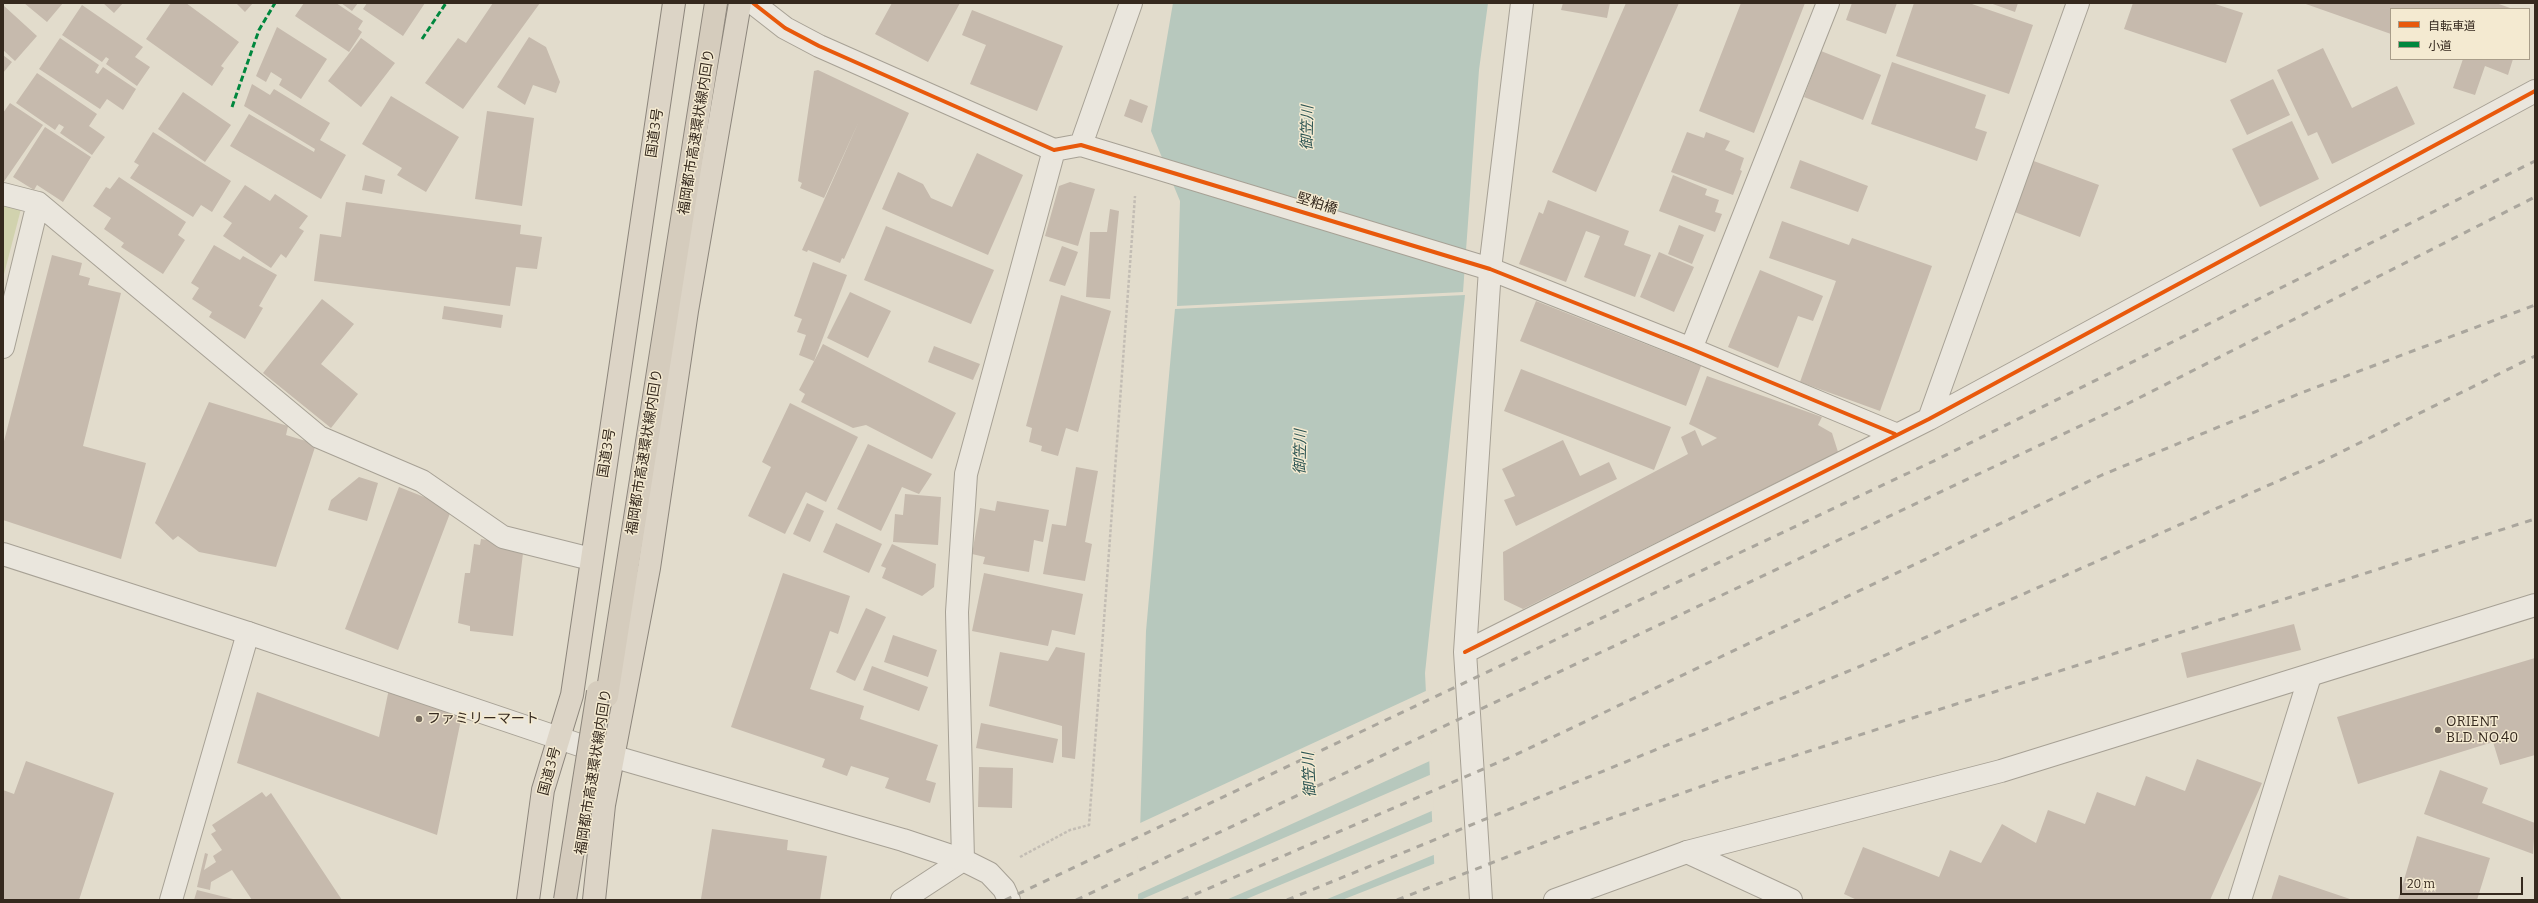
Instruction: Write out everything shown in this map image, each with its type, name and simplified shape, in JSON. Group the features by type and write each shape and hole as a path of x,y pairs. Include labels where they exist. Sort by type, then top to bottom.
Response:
{"highway":[{"name":"国道3号","path":"528,900 543,790 572,695 674,3"},
{"path":"565,900 704,3"},
{"name":"福岡都市高速環状線内回り","path":"573,900 711,44 716,3"},
{"path":"711,44 720,3"},
{"path":"594,900 604,804 615,757 649,568 687,311 740,3"}],"street":[{"path":"752,3 786,28 819,46 1054,150 1081,145 1131,3"},
{"path":"1481,900 1465,652 1490,269 1522,3"},
{"path":"1692,349 1828,3"},
{"path":"1929,419 2078,3"},
{"path":"1465,652 1895,434 1929,419 2535,91"},
{"name":"堅粕橋","path":"1081,145 1138,160 1490,269 1692,349 1895,434"},
{"path":"962,860 958,612 966,474 1054,150"},
{"path":"3,194 38,203 319,437 422,481 503,538 591,559"},
{"path":"3,347 38,203"},
{"path":"3,554 248,633 615,757 903,840 962,860 989,873 1007,895"},
{"path":"1555,900 1687,852 2001,771 2535,605"},
{"path":"171,900 248,633"},
{"path":"2240,900 2310,676"},
{"path":"1687,852 1791,900"},
{"path":"902,900 962,860"}],"path":[{"path":"989,873 1070,830 1089,825 1138,160"}],"green space":[{"path":"3,205 21,209 3,278"}],"water":[{"name":"御笠川","path":"1173,3 1488,3 1479,70 1463,292 1177,306 1180,201 1151,131"},
{"name":"御笠川","path":"1465,295 1425,673 1436,900 1138,900 1146,631 1175,309"}],"pier":[{"path":"1428,690 1432,760 1136,895 1138,824"},
{"path":"1432,774 1434,810 1226,900 1140,900"},
{"path":"1434,821 1436,854 1325,900 1244,900"},
{"path":"1436,863 1438,900 1342,900"}],"building":[{"path":"24,3 63,3 47,22"},
{"path":"103,3 123,3 114,13"},
{"path":"171,3 186,3 239,42 221,66 224,68 212,86 146,39"},
{"path":"236,3 253,3 245,12"},
{"path":"304,3 336,3 363,21 358,29 362,32 349,52 295,16"},
{"path":"341,3 358,3 352,11"},
{"path":"367,3 425,3 403,36 363,9"},
{"path":"493,3 540,3 463,109 425,83 458,38 466,43"},
{"path":"892,3 960,3 928,62 875,34"},
{"path":"1563,3 1610,3 1607,18 1561,10"},
{"path":"1626,3 1679,3 1596,192 1552,172"},
{"path":"1741,3 1805,3 1754,133 1699,111"},
{"path":"1852,3 1897,3 1886,34 1846,20"},
{"path":"1914,3 1969,3 2033,25 2009,94 1896,56"},
{"path":"1990,3 2018,3 2015,12"},
{"path":"2133,3 2212,3 2243,13 2226,63 2124,29"},
{"path":"2303,3 2496,3 2510,8 2390,8 2390,34"},
{"path":"3,5 37,36 15,61 3,50"},
{"path":"82,5 143,47 135,57 150,67 137,86 106,64 109,59 106,57 102,62 62,35"},
{"path":"972,10 1063,46 1037,111 970,84 986,45 962,35"},
{"path":"277,27 327,59 301,99 279,85 282,79 271,72 266,82 256,76"},
{"path":"529,37 546,47 560,82 556,93 533,85 525,105 497,87"},
{"path":"60,38 99,65 95,72 98,74 103,67 136,89 123,110 107,99 100,109 39,69"},
{"path":"361,38 395,63 361,107 328,81"},
{"path":"2323,48 2352,108 2397,86 2415,124 2332,164 2317,132 2308,136 2277,70"},
{"path":"1821,51 1881,75 1863,120 1804,97"},
{"path":"3,55 12,62 3,73"},
{"path":"2463,60 2513,60 2508,75 2485,66 2475,95 2453,88"},
{"path":"1892,62 1986,95 1975,128 1987,132 1977,161 1871,124"},
{"path":"818,70 909,113 844,259 842,258 840,263 808,250 807,252 802,250 859,121 824,198 800,188 802,183 798,181 814,71"},
{"path":"37,73 97,114 89,126 105,137 92,155 60,133 64,127 59,124 55,130 16,103"},
{"path":"2273,79 2290,115 2247,135 2230,100"},
{"path":"252,84 270,95 274,89 330,123 320,140 346,155 321,199 230,146 249,114 314,152 315,149 244,106"},
{"path":"183,92 231,125 205,162 158,129"},
{"path":"391,96 459,137 426,192 397,175 402,168 362,144"},
{"path":"1130,99 1148,106 1142,123 1124,116"},
{"path":"10,103 43,125 3,183 3,113"},
{"path":"487,111 534,118 522,206 475,199"},
{"path":"2292,121 2319,179 2260,207 2232,149"},
{"path":"45,127 91,157 63,202 37,185 34,190 13,177"},
{"path":"153,132 231,181 212,212 201,205 193,217 130,178 139,165 134,162"},
{"path":"1687,132 1704,138 1706,132 1730,141 1725,150 1744,158 1740,170 1742,171 1733,195 1671,172"},
{"path":"977,153 1023,175 988,255 882,209 898,172 923,184 931,198 952,207"},
{"path":"1800,160 1868,186 1858,212 1790,188"},
{"path":"2031,160 2099,185 2080,237 2012,211"},
{"path":"365,175 385,180 382,194 362,190"},
{"path":"1673,175 1707,189 1705,195 1719,200 1715,212 1722,214 1715,232 1659,211"},
{"path":"119,177 186,222 178,235 185,240 163,274 121,247 124,243 104,229 111,218 93,206 106,187 110,189"},
{"path":"1070,182 1095,189 1078,246 1045,236 1059,186"},
{"path":"245,185 270,201 275,194 308,216 299,228 304,231 286,258 281,254 271,268 223,236 232,223 223,217"},
{"path":"1548,200 1629,231 1624,245 1651,255 1635,297 1584,277 1600,236 1586,231 1566,282 1519,264 1539,212 1543,214"},
{"path":"346,202 521,225 520,234 542,237 537,269 516,267 510,306 314,281 320,234 341,237"},
{"path":"1110,209 1119,211 1110,299 1086,297 1090,232 1107,232"},
{"path":"1782,221 1849,245 1852,238 1932,266 1880,411 1800,382 1836,281 1769,258"},
{"path":"1679,225 1704,235 1692,264 1668,254"},
{"path":"886,226 994,270 971,324 864,280"},
{"path":"214,245 240,260 243,256 277,275 259,306 263,308 245,339 209,317 212,312 192,299 199,288 191,283"},
{"path":"1062,246 1078,252 1065,286 1049,281"},
{"path":"1659,252 1694,267 1674,312 1640,297"},
{"path":"52,255 82,263 79,275 90,278 88,285 121,293 83,446 146,463 121,559 3,520 3,445"},
{"path":"813,262 847,275 814,361 799,355 806,335 797,332 802,319 794,316"},
{"path":"1760,270 1823,296 1813,321 1798,316 1778,368 1728,347"},
{"path":"850,292 891,311 868,358 827,338"},
{"path":"1061,295 1111,311 1078,432 1066,428 1058,456 1041,451 1042,446 1029,442 1032,428 1026,426"},
{"path":"322,299 354,324 321,364 358,394 331,428 263,373"},
{"path":"1536,301 1701,366 1686,406 1520,341"},
{"path":"444,306 503,315 501,328 442,319"},
{"path":"823,344 956,413 932,459 866,425 853,428 801,402 805,394 799,390"},
{"path":"934,346 980,364 973,380 928,362"},
{"path":"1521,369 1671,427 1654,470 1504,411"},
{"path":"1707,376 1822,417 1818,425 1832,433 1838,452 1523,609 1504,600 1503,552 1688,454 1681,437 1695,430 1702,446 1717,438 1689,424"},
{"path":"209,402 288,426 286,435 316,444 276,567 199,552 178,536 173,540 155,523"},
{"path":"790,403 858,437 826,502 806,492 785,534 748,516 771,467 762,462"},
{"path":"1563,440 1580,476 1609,462 1617,479 1516,526 1504,500 1515,496 1502,469"},
{"path":"868,444 932,474 919,494 902,487 881,531 837,509"},
{"path":"1076,467 1098,471 1085,542 1092,544 1085,581 1043,574 1052,524 1066,526"},
{"path":"359,477 378,483 367,521 328,510 331,500"},
{"path":"399,487 452,508 398,650 345,629"},
{"path":"905,494 941,497 938,545 893,542 895,514 903,515"},
{"path":"997,501 1049,510 1043,542 1034,540 1029,572 983,564 985,557 972,554 980,508 995,511"},
{"path":"807,503 824,511 810,542 793,534"},
{"path":"836,523 882,544 869,573 823,552"},
{"path":"481,539 524,545 513,636 470,631 470,626 458,623 465,573 470,573 474,544 480,545"},
{"path":"892,544 936,564 934,587 922,596 882,578 886,568 881,566"},
{"path":"783,573 850,596 838,634 830,631 810,689 864,706 860,719 938,745 926,780 936,783 930,803 885,788 889,778 851,766 847,776 822,767 825,759 731,727"},
{"path":"984,573 1083,594 1075,635 1052,630 1048,646 972,631"},
{"path":"866,608 886,617 855,681 836,672"},
{"path":"2294,624 2301,650 2187,678 2181,653"},
{"path":"893,635 937,650 928,677 884,662"},
{"path":"1056,647 1085,653 1075,759 1062,757 1062,726 989,706 1000,652 1048,661"},
{"name":"ORIENT BLD. NO.40","path":"2535,658 2535,755 2500,765 2493,742 2358,784 2337,717"},
{"path":"872,666 928,687 919,711 863,690"},
{"path":"390,684 463,710 437,835 237,763 257,692 379,737"},
{"path":"981,723 1058,739 1053,763 976,748"},
{"path":"2197,759 2262,783 2210,900 1857,900 1844,894 1863,847 1939,877 1950,850 1981,863 2002,824 2036,843 2048,810 2085,824 2097,792 2135,806 2146,776 2185,791"},
{"path":"26,761 114,793 79,900 3,900 3,790 14,794"},
{"path":"979,767 1013,768 1012,808 978,807"},
{"path":"2440,770 2488,788 2482,803 2535,823 2533,854 2424,814"},
{"path":"262,792 266,797 271,793 342,900 252,900 232,870 211,882 210,890 197,887 205,853 208,854 204,870 216,862 213,856 222,850 211,834 216,831 212,825"},
{"path":"712,829 788,840 787,850 827,856 820,900 701,899"},
{"path":"2417,836 2490,858 2477,900 2398,900"},
{"path":"2279,875 2353,900 2271,900"},
{"path":"197,890 233,899 194,900"}],"railway":[{"path":"1005,900 1938,459 2535,161"},
{"path":"1076,900 2129,403 2535,197"},
{"path":"1182,900 1513,756 2102,475 2301,393 2535,305"},
{"path":"1287,900 1861,666 2321,462 2535,356"},
{"path":"1397,900 1563,835 1728,777 2535,519"}],"marked path":[{"path":"232,107 259,30 275,3"},
{"path":"422,39 446,3"}],"cycle path":[{"path":"753,3 785,28 819,46 1054,150 1081,145 1490,269 1691,349 1895,434"},
{"path":"1465,652 1929,419 2535,91"}],"place":[{"name":"ファミリーマート","path":"419,719"},
{"name":"ORIENT BLD. NO.40","path":"2438,730"}]}
